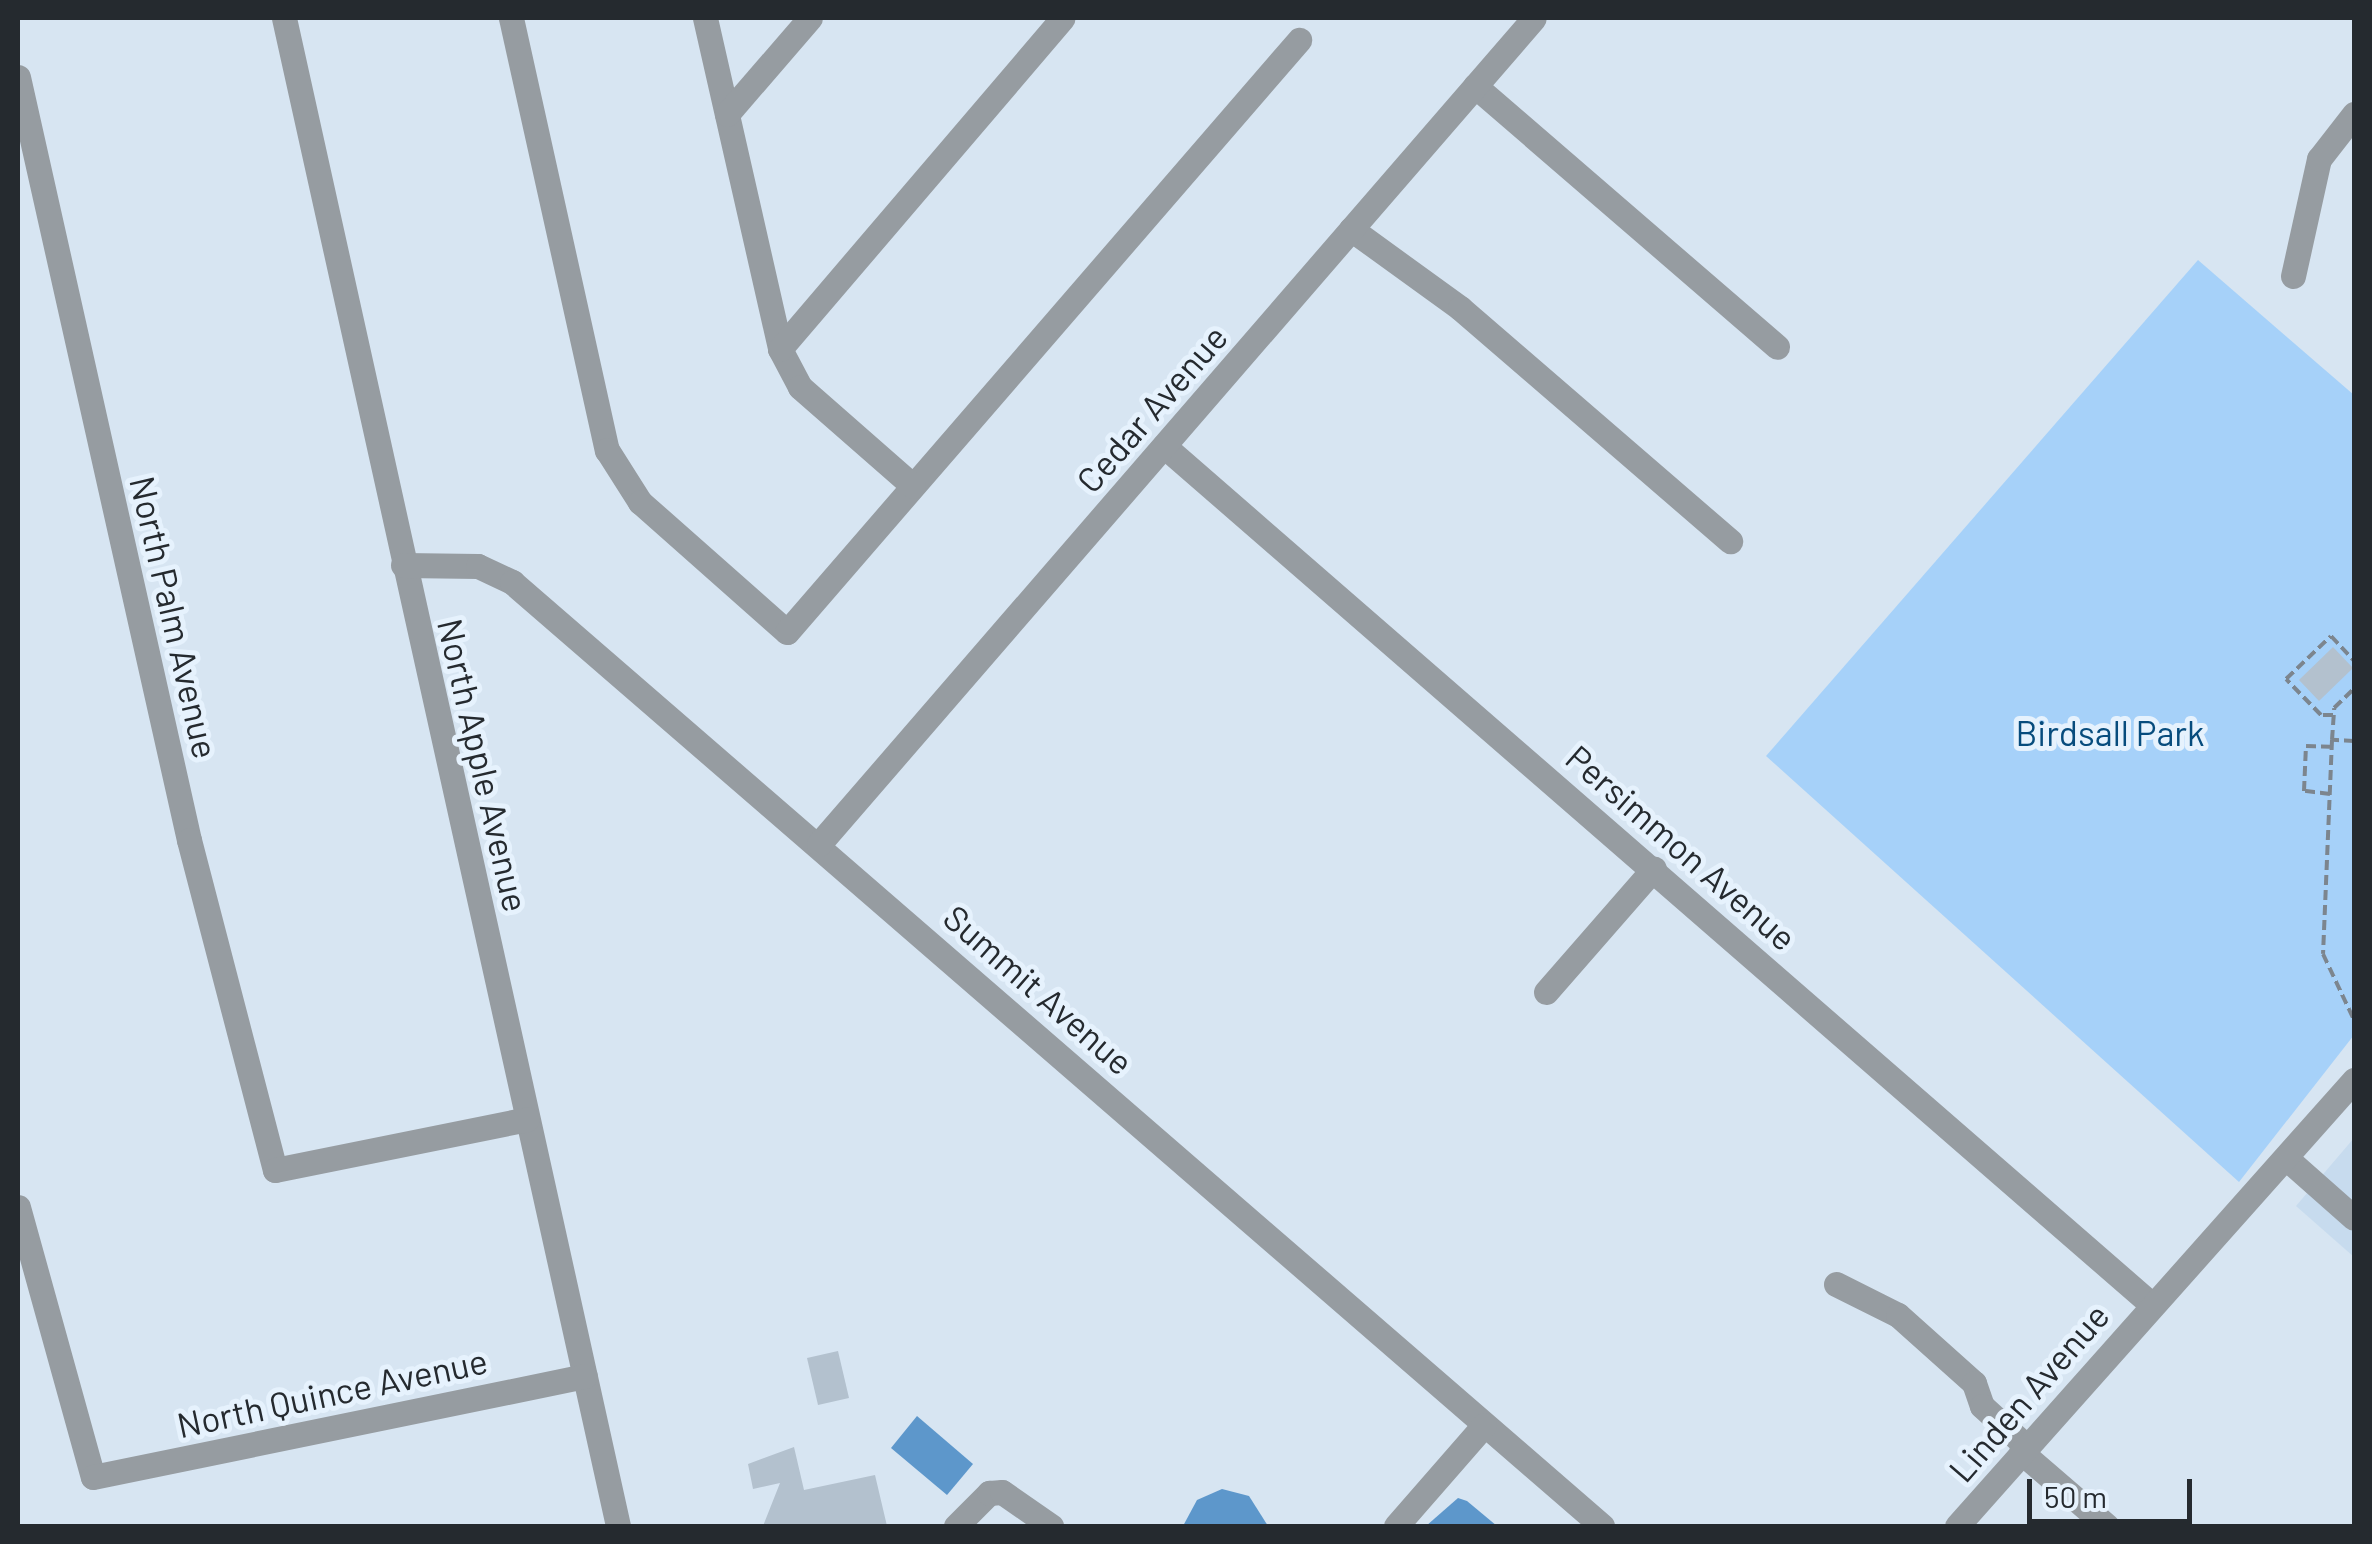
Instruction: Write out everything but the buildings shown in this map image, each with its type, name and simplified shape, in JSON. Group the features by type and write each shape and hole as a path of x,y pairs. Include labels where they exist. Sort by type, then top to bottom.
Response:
{"street":[{"name":"North Apple Avenue","path":"284,18 618,1526"},
{"path":"511,18 619,478 786,632 1299,40"},
{"path":"705,18 780,349 800,386 913,486"},
{"path":"727,114 810,18"},
{"path":"780,349 1064,18"},
{"name":"Cedar Avenue","path":"819,844 1534,18"},
{"name":"North Palm Avenue","path":"18,77 189,840 275,1170 527,1119"},
{"path":"1474,86 1777,347"},
{"path":"2294,276 2319,160 2354,114"},
{"path":"1352,229 1460,308 1730,541"},
{"name":"Persimmon Avenue","path":"1164,446 2151,1304"},
{"name":"Summit Avenue","path":"403,565 478,566 512,582 1602,1526"},
{"path":"1546,992 1654,868"},
{"name":"Linden Avenue","path":"1957,1526 2354,1080"},
{"path":"2287,1159 2354,1218"},
{"name":"North Quince Avenue","path":"18,1207 93,1477 585,1376"},
{"path":"1836,1284 1898,1315 1974,1382 1982,1406 2107,1526"},
{"path":"1396,1526 1484,1424"},
{"path":"956,1526 990,1492 1002,1492 1051,1526"}],"path":[{"path":"2333,716 2320,715 2286,678 2331,636 2354,661"},
{"path":"2354,689 2333,716 2324,967 2354,1020"},
{"path":"2332,740 2354,741"},
{"path":"2330,794 2304,792 2305,761 2306,746 2332,748"}],"shaded area":[{"path":"2354,1138 2354,1257 2296,1206"},
{"path":"917,1416 973,1464 947,1495 891,1448"},
{"path":"1222,1489 1249,1496 1268,1526 1183,1526 1197,1500"},
{"path":"1458,1498 1467,1501 1497,1526 1426,1526"}],"green space":[{"name":"Birdsall Park","path":"2198,260 2354,395 2354,1035 2239,1182 1766,756"}]}
